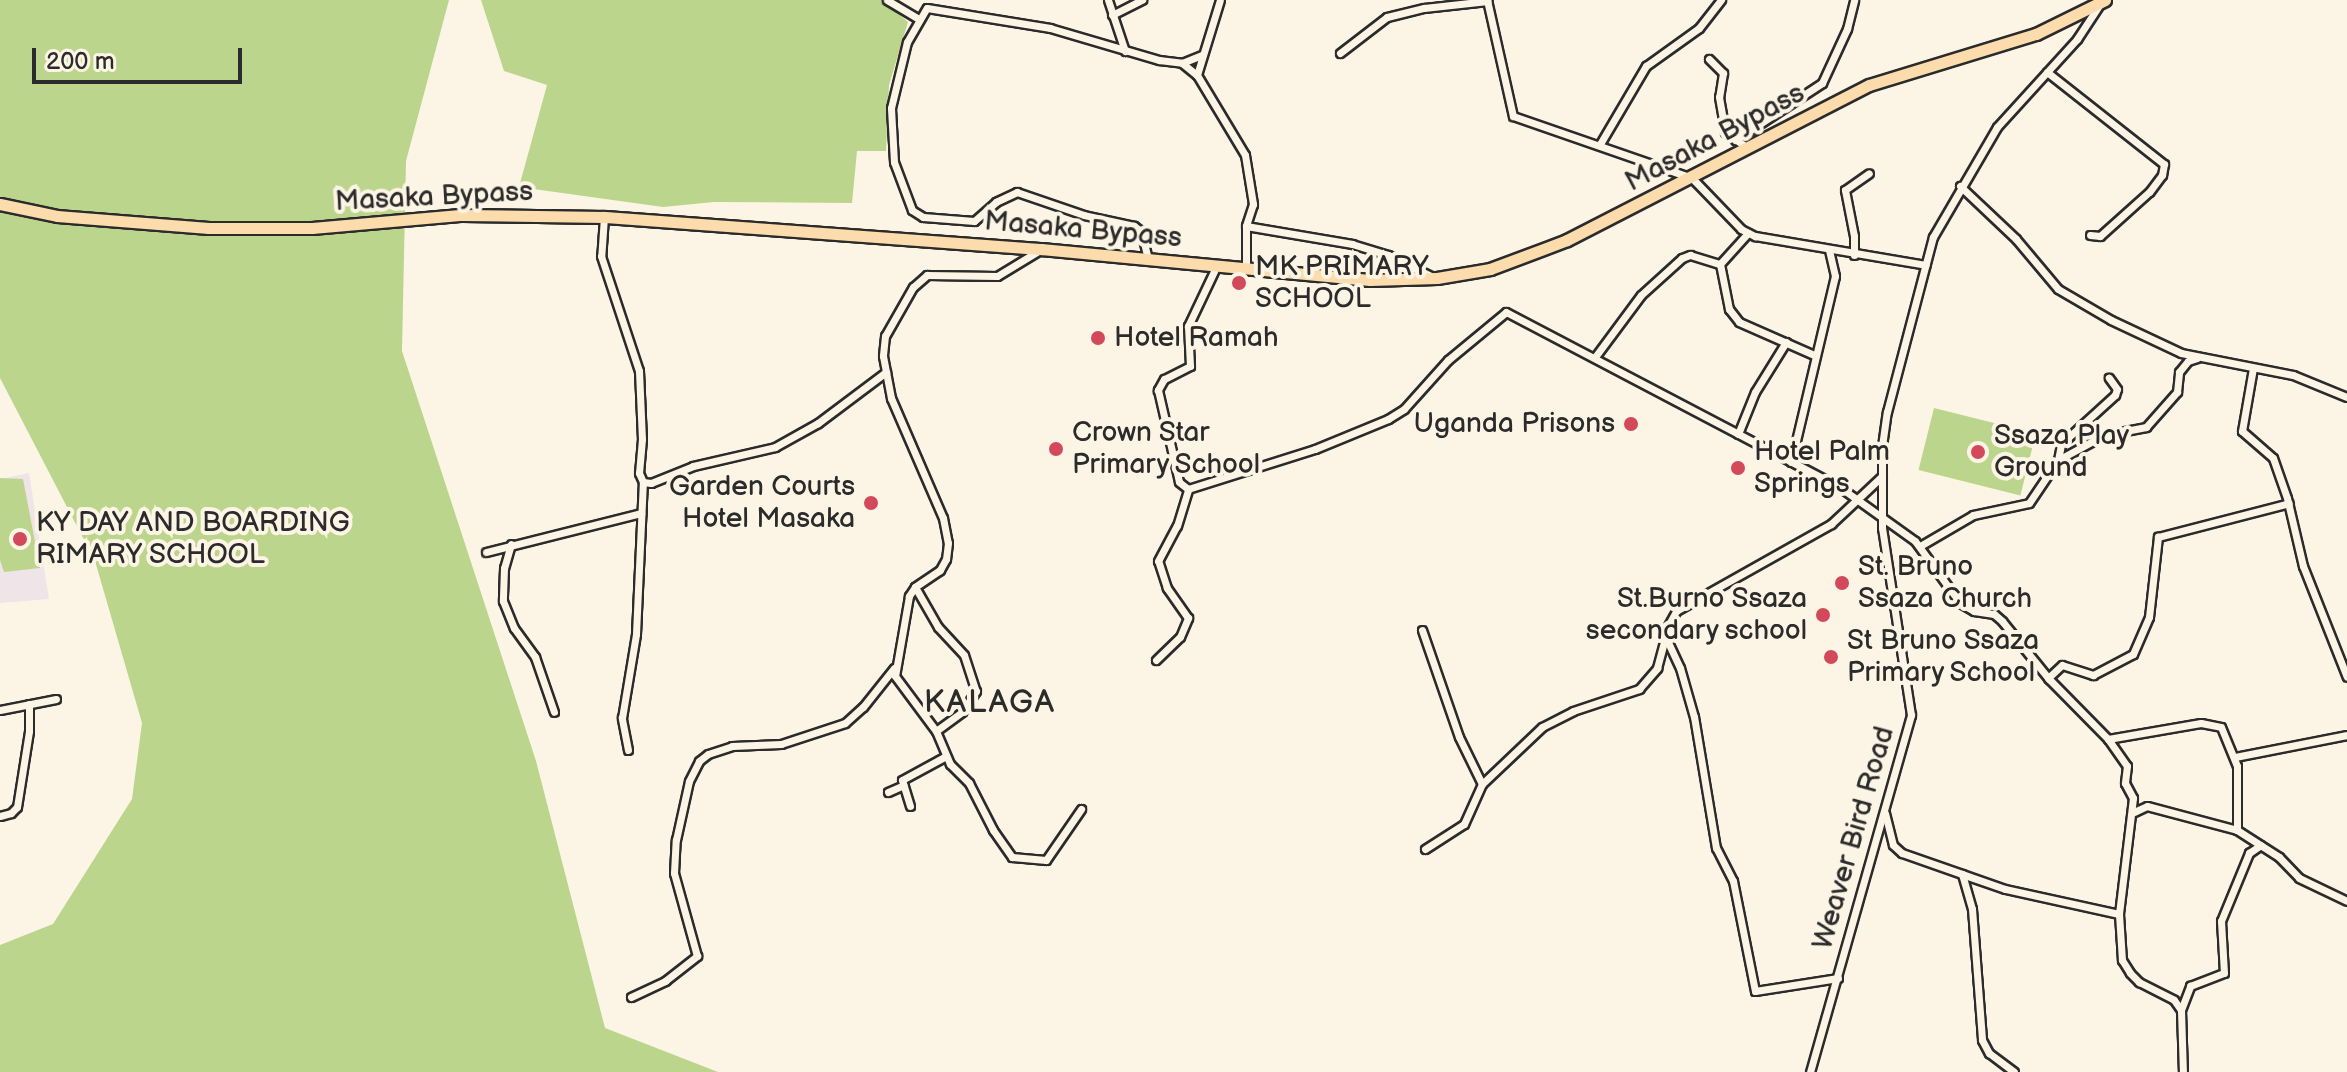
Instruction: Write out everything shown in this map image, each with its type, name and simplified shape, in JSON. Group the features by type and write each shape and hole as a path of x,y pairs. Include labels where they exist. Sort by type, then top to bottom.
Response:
{"highway":[{"name":"Masaka Bypass","path":"0,204 57,216 209,228 312,228 462,215 604,217 1041,249 1370,280 1437,278 1522,259 1610,221 1692,178 1740,143 1869,85 2036,34 2103,2"}],"street":[{"path":"887,0 919,19"},
{"path":"1108,0 1125,51"},
{"path":"1112,15 1142,0"},
{"path":"1197,75 1220,0"},
{"path":"1340,53 1387,17 1424,8 1488,0 1513,116 1692,178 1748,233 1854,255 1926,265"},
{"path":"1600,144 1646,66 1699,28 1721,0"},
{"path":"1709,59 1722,70 1722,125 1725,132 1740,143 1822,83 1843,40 1854,0"},
{"name":"Weaver Bird Road","path":"1810,1072 1911,715 1882,515 1881,477 1887,412 1933,237 1997,127 2086,28 2103,2"},
{"path":"1148,259 1141,231 1134,226 1084,215 1017,192 996,202 974,221 917,214 894,162 891,108 896,79 928,4 1050,28 1125,51 1182,63 1197,75 1240,141 1252,212 1260,228"},
{"path":"1182,63 1202,55"},
{"path":"2047,72 2076,98 2164,164 2162,175 2149,192 2100,236 2090,235"},
{"path":"1854,255 1854,236 1845,190 1869,173"},
{"path":"1960,186 2016,239 2058,289 2111,320 2181,353 2307,379 2347,397"},
{"path":"1246,268 1246,226 1252,212"},
{"path":"604,217 601,256 639,371 642,439 639,473 643,482 636,634 622,718 628,750"},
{"path":"1246,226 1352,244 1388,255 1437,278"},
{"path":"1720,264 1748,233"},
{"path":"631,997 665,981 697,956 674,873 676,840 689,781 699,761 708,754 732,746 781,744 845,723 863,707 894,668 909,596 915,587 940,570 946,559 948,543 943,518 906,437 886,372 883,356 885,336 920,279 936,273 997,276 1041,249"},
{"path":"1791,462 1835,276 1829,250"},
{"path":"1595,357 1641,295 1682,258 1690,255 1720,264"},
{"path":"1720,264 1733,316 1814,355"},
{"path":"1188,489 1179,482 1158,390 1164,379 1190,366 1188,326 1217,265"},
{"path":"1188,489 1315,449 1388,419 1404,409 1448,360 1506,312 1595,357 1791,462 1882,515 1920,546 1960,603 1974,611 1994,614 2048,678 2108,739 2127,766 2125,783 2133,798 2134,812 2119,914 2122,960 2139,982 2174,1000 2181,1010"},
{"path":"1738,434 1755,392 1786,342"},
{"path":"2058,460 2104,435 2146,427 2177,392 2179,372 2188,361 2199,357"},
{"path":"2253,368 2242,431 2273,458 2289,503 2303,566 2347,677"},
{"path":"643,482 651,483 693,466 775,447 818,423 886,372"},
{"path":"1920,546 1973,515 2025,506 2058,460 2061,444 2115,395 2117,389 2109,378"},
{"path":"1425,849 1464,824 1482,784 1542,727 1573,711 1639,689 1657,668 1666,626 1676,611 1767,556 1821,530 1881,477"},
{"path":"1156,660 1180,637 1188,618 1167,588 1158,561 1177,526 1188,489"},
{"path":"2048,678 2062,665 2093,675 2133,654 2149,617 2158,537 2289,503"},
{"path":"486,552 641,513"},
{"path":"511,544 504,568 503,601 514,628 535,657 554,712"},
{"path":"915,587 938,627 964,655 976,691 962,712 936,731"},
{"path":"1422,630 1459,737 1482,784"},
{"path":"1665,640 1680,668 1694,717 1699,760 1711,800 1716,848 1733,881 1754,989 1760,992 1838,978"},
{"path":"894,668 899,684 936,731 946,756 975,791 993,830 1012,857 1046,860 1081,809"},
{"path":"0,710 56,699"},
{"path":"0,816 11,813 17,807 29,738 29,704"},
{"path":"2108,739 2155,729 2213,724 2221,727 2235,757 2237,830"},
{"path":"2235,757 2347,735"},
{"path":"910,806 902,780 946,756"},
{"path":"888,792 904,785"},
{"path":"2133,798 2147,806 2237,830 2261,845 2299,878 2347,901"},
{"path":"2134,812 2147,806"},
{"path":"1884,811 1893,845 1902,853 2005,889 2119,914"},
{"path":"2183,1072 2181,1010 2190,986 2224,973 2219,926 2249,853 2247,836"},
{"path":"2249,853 2261,845"},
{"path":"1962,874 1972,909 1982,1040 1989,1053 2014,1072"}],"shaded area":[{"name":"KY DAY AND BOARDING RIMARY SCHOOL","path":"29,473 49,599 0,603 0,479"}],"green space":[{"path":"0,0 449,0 406,161 402,351 536,761 605,1028 718,1072 0,1072 0,945 53,924 132,799 142,723 95,561 0,378"},
{"path":"481,0 882,0 908,22 889,85 886,151 857,151 852,203 714,202 663,207 519,187 547,85 504,71"},
{"name":"Ssaza Play Ground","path":"1934,408 2036,433 2020,496 1919,470"},
{"path":"0,478 23,479 40,568 4,572 0,560"}],"place":[{"name":"MK PRIMARY SCHOOL","path":"1239,283"},
{"name":"Hotel Ramah","path":"1098,338"},
{"name":"Uganda Prisons","path":"1631,424"},
{"name":"Crown Star Primary School","path":"1056,449"},
{"name":"Ssaza Play Ground","path":"1978,452"},
{"name":"Hotel Palm Springs","path":"1738,468"},
{"name":"Garden Courts Hotel Masaka","path":"871,503"},
{"name":"KY DAY AND BOARDING RIMARY SCHOOL","path":"20,539"},
{"name":"St. Bruno Ssaza Church","path":"1842,583"},
{"name":"St.Burno Ssaza secondary school","path":"1823,615"},
{"name":"St Bruno Ssaza Primary School","path":"1831,657"}],"district":[{"name":"KALAGA","path":"990,703"}]}
